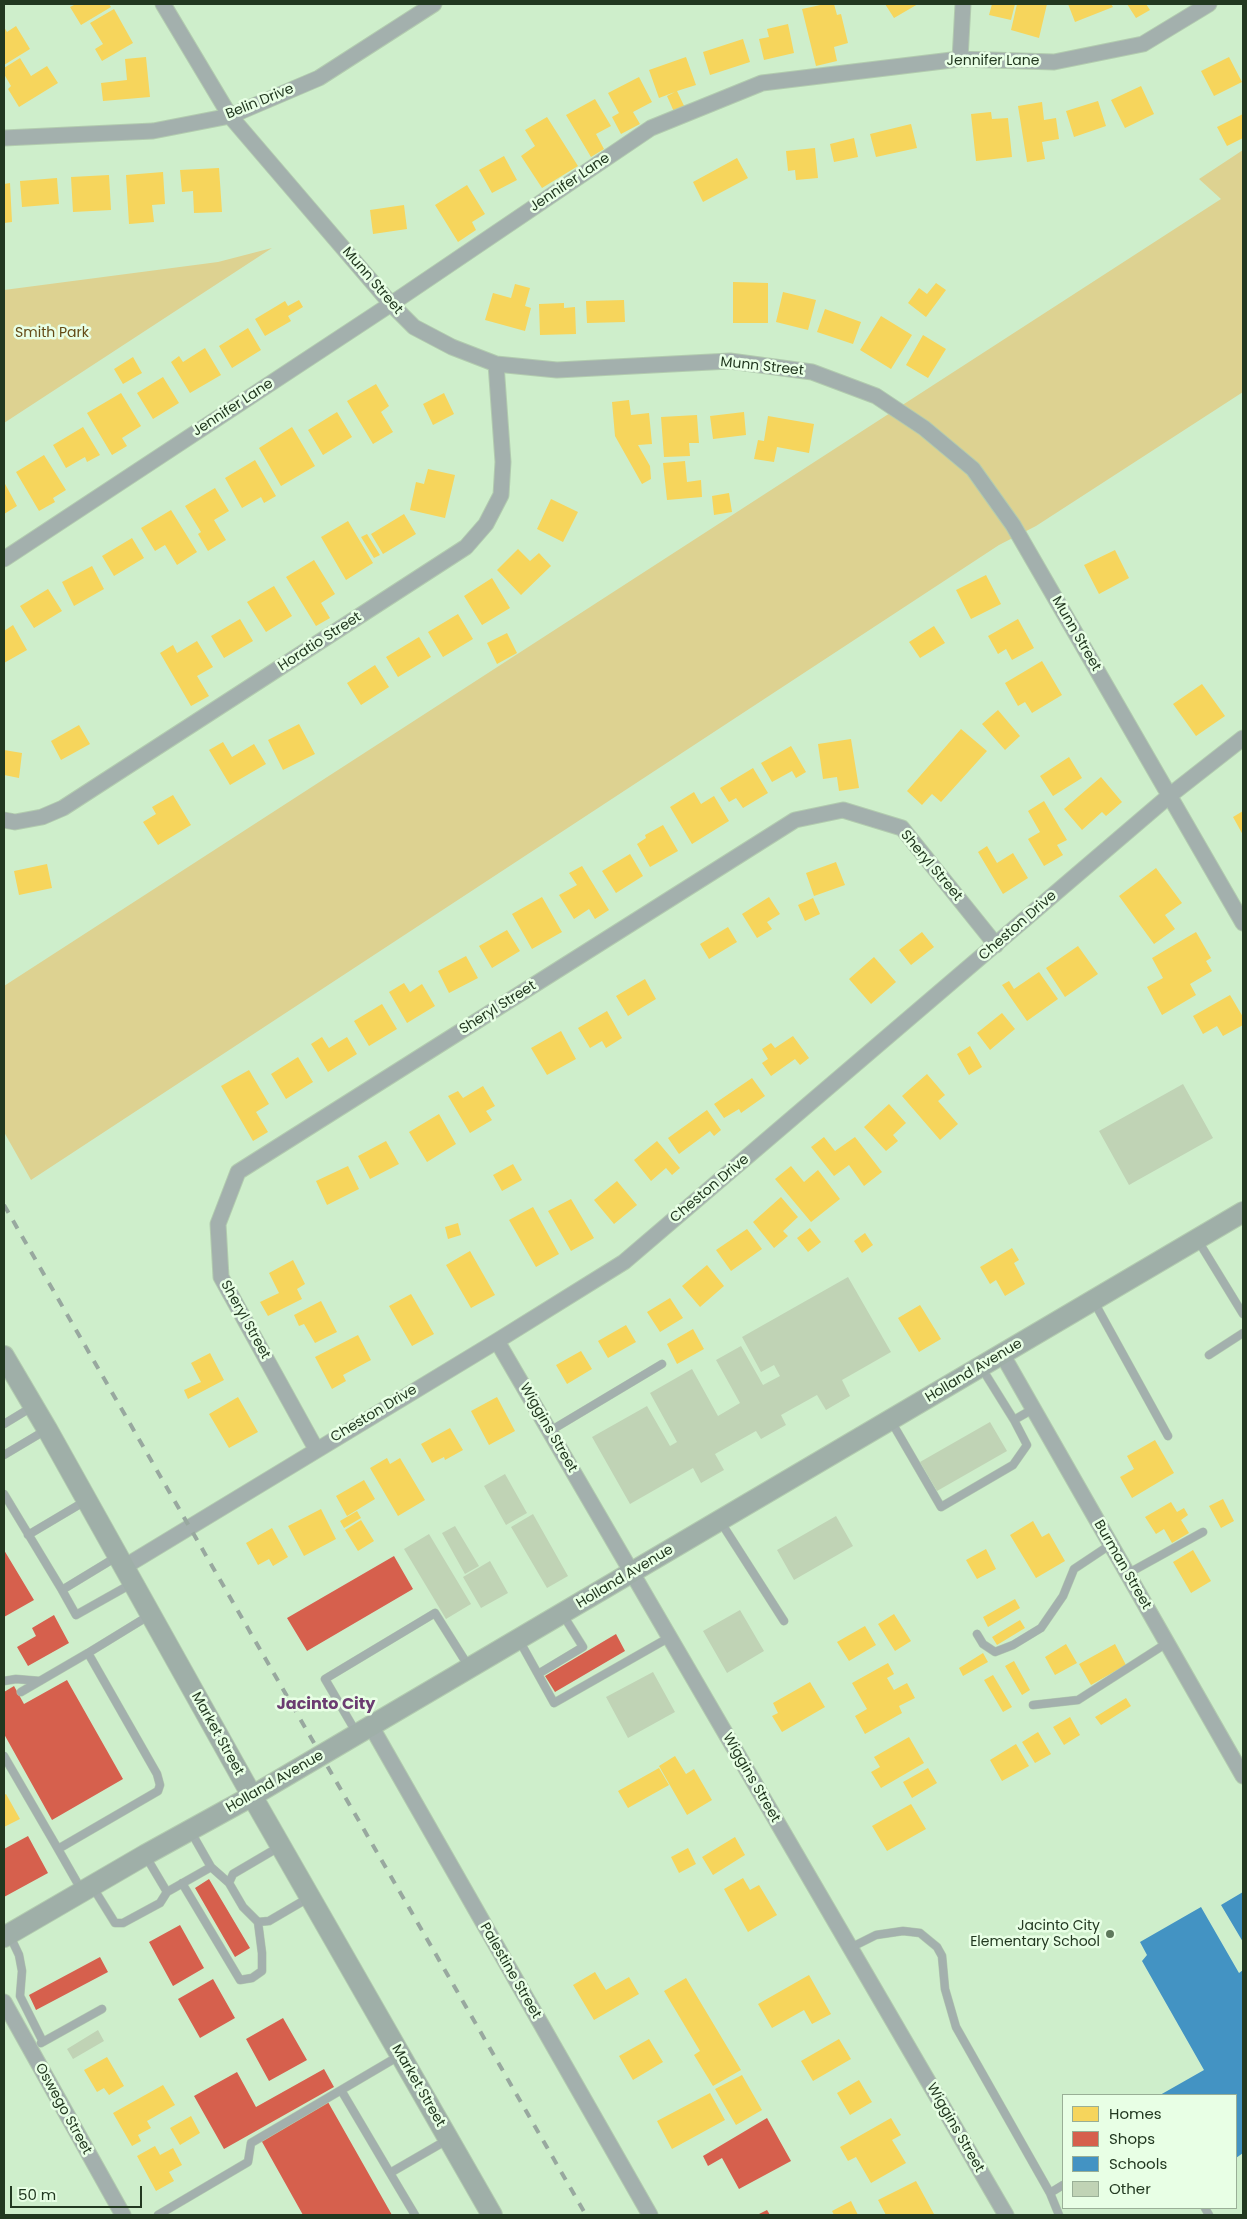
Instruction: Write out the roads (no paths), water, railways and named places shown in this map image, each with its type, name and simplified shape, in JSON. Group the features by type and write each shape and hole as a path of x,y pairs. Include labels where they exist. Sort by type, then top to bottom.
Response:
{"main road":[{"name":"Holland Avenue","path":"7,1936 145,1854 252,1796 1243,1212"},
{"name":"Market Street","path":"6,1364 34,1406 280,1847 492,2215"}],"street":[{"name":"Munn Street","path":"163,4 230,116 391,304 414,327 452,347 496,364 557,370 730,361 812,372 876,396 924,428 973,469 1013,525 1243,923"},
{"name":"Belin Drive","path":"4,138 153,131 230,116 319,78 416,9 434,4"},
{"path":"960,59 962,4"},
{"name":"Jennifer Lane","path":"4,559 391,304 651,128 762,83 960,59 1054,62 1143,44 1209,4"},
{"name":"Horatio Street","path":"4,820 15,822 42,817 63,808 466,547 486,524 501,495 503,462 496,364"},
{"name":"Cheston Drive","path":"125,1569 316,1449 497,1341 624,1262 996,946 1169,796 1243,738"},
{"name":"Sheryl Street","path":"316,1449 220,1277 218,1224 238,1172 795,820 843,810 902,828 996,946"},
{"name":"Wiggins Street","path":"497,1341 1006,2215"},
{"name":"Burman Street","path":"1002,1354 1243,1776"},
{"name":"Palestine Street","path":"364,1730 650,2215"},
{"name":"Oswego Street","path":"4,2002 37,2045 123,2215"}],"lane":[{"path":"1197,1239 1243,1314"},
{"path":"1093,1300 1168,1436"},
{"path":"1209,1355 1243,1333"},
{"path":"550,1431 662,1364"},
{"path":"890,1420 940,1507 1013,1466 1027,1445 1014,1420 981,1367"},
{"path":"4,1424 34,1406"},
{"path":"1014,1420 1033,1409"},
{"path":"4,1456 47,1429"},
{"path":"4,1494 76,1615 125,1569"},
{"path":"28,1535 87,1500"},
{"path":"720,1520 784,1621"},
{"path":"1127,1574 1203,1532"},
{"path":"977,1634 983,1644 995,1652 1013,1645 1041,1628 1063,1596 1074,1568 1110,1545"},
{"path":"62,1590 125,1569"},
{"path":"364,1730 325,1679 435,1613 470,1668"},
{"path":"538,1674 583,1647 562,1613"},
{"path":"20,1692 150,1615"},
{"path":"519,1639 554,1703 670,1637"},
{"path":"1033,1706 1078,1700 1167,1643"},
{"path":"58,1848 158,1791 160,1785 157,1774 88,1653"},
{"path":"4,1681 16,1679 40,1681"},
{"path":"4,1756 58,1848 87,1889 116,1923 123,1923 160,1903 167,1892 211,1868"},
{"path":"182,1883 240,1980 252,1978 262,1971 258,1922 243,1907 229,1883 211,1868 190,1830"},
{"path":"229,1883 233,1874 280,1847"},
{"path":"145,1854 167,1892"},
{"path":"258,1922 269,1922 310,1897"},
{"path":"850,1948 876,1935 903,1931 920,1933 937,1947 942,1956 945,1989 956,2027 1050,2193 1059,2215"},
{"path":"7,1936 19,1954 22,1971 20,1996 37,2045 102,2009"},
{"path":"158,2215 248,2162 251,2143 401,2056"},
{"path":"342,2090 415,2215"},
{"path":"390,2173 448,2139"},
{"path":"1050,2193 1062,2186"}],"railway":[{"path":"4,1205 586,2215"}],"place":[{"name":"Jacinto City Elementary School","path":"1110,1934"}],"district":[{"name":"Jacinto City","path":"326,1705"}],"park label":[{"name":"Smith Park","path":"52,333"}]}
